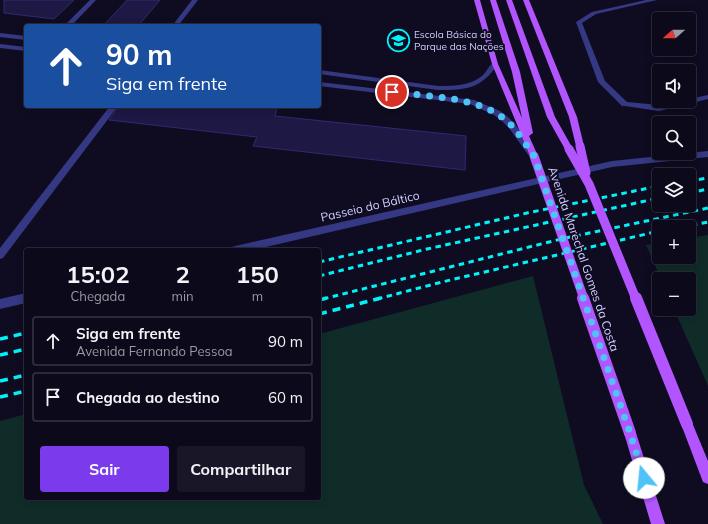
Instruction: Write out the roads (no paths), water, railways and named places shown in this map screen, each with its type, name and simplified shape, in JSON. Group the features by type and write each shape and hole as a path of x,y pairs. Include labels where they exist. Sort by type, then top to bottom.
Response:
{"main road":[{"path":"477,0 495,64 534,156"},
{"name":"Avenida Marechal Gomes da Costa","path":"494,0 516,72 534,156 630,433 658,524"},
{"name":"Avenida Marechal Gomes da Costa","path":"509,0 551,116 589,184 708,477"},
{"path":"526,0 573,117 589,184"}],"street":[{"path":"69,24 93,0"},
{"path":"177,24 195,0"},
{"path":"654,0 594,13 579,22 602,82 624,104 659,108 708,97"},
{"path":"0,35 24,38"},
{"path":"0,46 24,49"},
{"path":"321,72 438,88 455,88 471,84 484,78 495,64"},
{"path":"321,84 455,100 483,106 497,113 512,126 534,156"},
{"path":"0,255 112,108"},
{"name":"Passeio do Báltico","path":"244,248 612,164 708,154"},
{"path":"0,304 24,298"}],"railway":[{"path":"696,180 708,178"},
{"path":"321,262 527,213 652,187"},
{"path":"696,192 708,189"},
{"path":"321,276 427,249 652,200"},
{"path":"323,299 561,239 708,208"},
{"path":"696,224 708,222"},
{"path":"377,299 442,282 652,233"},
{"path":"323,299 327,298"},
{"path":"321,313 381,298"},
{"path":"0,339 24,333"},
{"path":"0,355 24,349"},
{"path":"0,381 24,375"},
{"path":"0,397 24,391"}],"place":[{"name":"Escola Básica do Parque das Nações","path":"398,40"}]}
